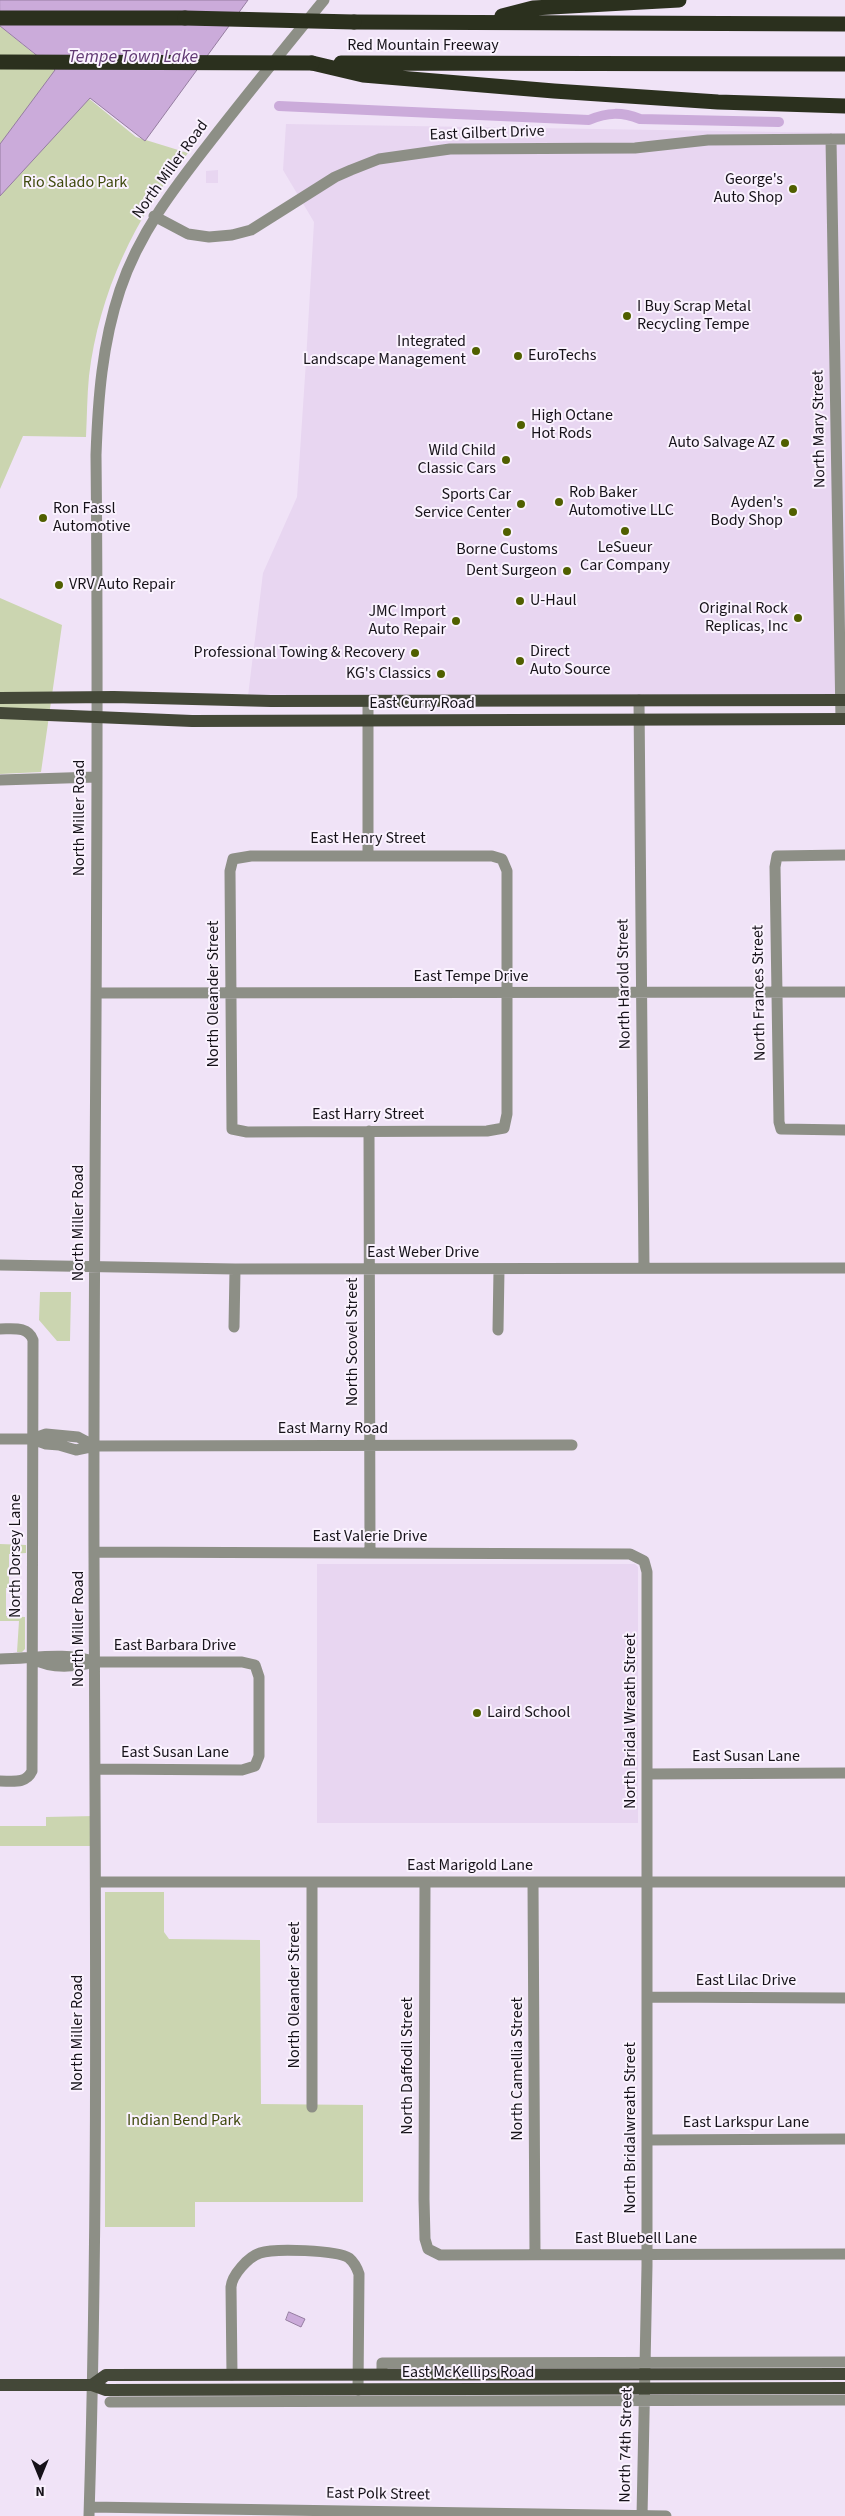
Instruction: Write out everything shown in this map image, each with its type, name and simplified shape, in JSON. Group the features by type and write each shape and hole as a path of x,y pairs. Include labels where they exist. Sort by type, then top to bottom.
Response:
{"highway":[{"path":"481,22 533,8 679,0"},
{"name":"Red Mountain Freeway","path":"0,18 845,24"},
{"name":"Red Mountain Freeway","path":"0,62 845,64"},
{"path":"312,63 363,74 554,91 718,102 845,106"}],"main road":[{"name":"East Curry Road","path":"0,698 96,697 204,701 842,700"},
{"name":"East Curry Road","path":"0,713 192,721 843,719"},
{"name":"East McKellips Road","path":"92,2385 106,2374 358,2375 645,2368 845,2374"},
{"name":"East McKellips Road","path":"0,2385 92,2385 106,2390 358,2390 644,2394 845,2388"}],"street":[{"name":"North Miller Road","path":"90,2512 96,1882 94,1552 97,993 96,455 101,372 120,290 137,249 154,216 254,86 324,0"},
{"name":"North Mary Street","path":"831,139 843,719"},
{"name":"East Gilbert Drive","path":"154,216 188,234 209,237 232,236 251,230 335,177 351,170 379,159 450,149 635,148 708,140 845,139"},
{"name":"North Harold Street","path":"639,700 644,1268"},
{"path":"368,701 368,856"},
{"path":"0,780 97,777"},
{"name":"North Frances Street","path":"845,855 776,856 776,992 779,1122 781,1129 845,1130"},
{"name":"East Henry Street","path":"233,859 251,856 492,856 502,859 507,872 507,993"},
{"name":"North Oleander Street","path":"232,1130 230,870 233,859"},
{"name":"East Tempe Drive","path":"97,993 845,992"},
{"name":"East Harry Street","path":"232,1130 247,1132 487,1131 504,1128 508,1114 507,993"},
{"name":"North Scovel Street","path":"369,1131 370,1553"},
{"name":"East Weber Drive","path":"0,1265 234,1270 845,1268"},
{"path":"234,1270 234,1327"},
{"path":"498,1270 498,1330"},
{"name":"North Dorsey Lane","path":"0,1329 24,1330 31,1334 33,1340 32,1771 29,1778 23,1781 0,1781"},
{"name":"East Marny Road","path":"0,1439 32,1438 46,1444 59,1440 76,1450 95,1446 572,1445"},
{"name":"East Valerie Drive","path":"94,1552 630,1554 644,1561"},
{"name":"North Bridal Wreath Street","path":"644,1561 647,1572 648,1882"},
{"name":"East Barbara Drive","path":"0,1659 32,1659 44,1665 50,1660 80,1666 95,1662 242,1662 255,1665 259,1677 259,1756 255,1766"},
{"name":"East Susan Lane","path":"96,1769 242,1770 255,1766"},
{"name":"East Susan Lane","path":"647,1774 845,1773"},
{"name":"East Marigold Lane","path":"96,1882 845,1882"},
{"name":"North Oleander Street","path":"312,1882 312,2107"},
{"name":"North Daffodil Street","path":"425,1882 424,2199 425,2239 428,2250"},
{"name":"North Camellia Street","path":"533,1882 535,2255"},
{"name":"North Bridalwreath Street","path":"645,2368 648,1882"},
{"name":"East Lilac Drive","path":"648,1997 845,1998"},
{"name":"East Larkspur Lane","path":"647,2140 845,2139"},
{"name":"East Bluebell Lane","path":"428,2250 440,2255 845,2254"},
{"path":"232,2375 231,2282 253,2257 264,2252 329,2252 349,2259 356,2266 359,2274 358,2390"},
{"name":"East McKellips Road","path":"645,2368 845,2362"},
{"name":"North 74th Street","path":"642,2516 645,2368"},
{"name":"East McKellips Road","path":"110,2402 644,2394 845,2400"},
{"name":"East Polk Street","path":"90,2512 666,2516"}],"shaded area":[{"path":"286,124 845,133 845,694 248,696 263,573 297,497 314,222 283,170"},
{"path":"218,170 218,183 206,183 206,171"},
{"name":"Laird School","path":"317,1564 635,1564 638,1567 638,1823 317,1823"}],"green space":[{"name":"Rio Salado Park","path":"0,26 136,137 188,153 152,203 136,230 122,257 111,286 101,315 94,345 88,384 86,437 23,436 0,489"},
{"path":"0,598 62,625 41,772 0,774"},
{"path":"40,1292 71,1292 70,1341 57,1341 39,1320"},
{"path":"0,1544 26,1545 26,1553 9,1554 9,1588 6,1588 6,1616 25,1617 25,1649 22,1652 17,1652 19,1621 0,1621"},
{"path":"95,1816 96,1846 0,1846 0,1826 46,1826 46,1817"},
{"name":"Indian Bend Park","path":"105,1892 164,1892 164,1932 169,1939 260,1940 261,2104 363,2105 363,2202 195,2202 195,2227 105,2227"}],"water":[{"name":"Tempe Town Lake","path":"0,0 248,0 145,141 90,98 0,196 0,144 55,70 0,26"},
{"path":"289,2312 305,2319 301,2327 286,2320"}],"waterway":[{"path":"279,106 589,120 602,115 615,114 640,119 779,122"}],"place":[{"name":"George's Auto Shop","path":"793,189"},
{"name":"I Buy Scrap Metal Recycling Tempe","path":"627,316"},
{"name":"Integrated Landscape Management","path":"476,351"},
{"name":"EuroTechs","path":"518,356"},
{"name":"High Octane Hot Rods","path":"521,425"},
{"name":"Auto Salvage AZ","path":"785,443"},
{"name":"Wild Child Classic Cars","path":"506,460"},
{"name":"Rob Baker Automotive LLC","path":"559,502"},
{"name":"Sports Car Service Center","path":"521,504"},
{"name":"Ayden's Body Shop","path":"793,512"},
{"name":"Ron Fassl Automotive","path":"43,518"},
{"name":"LeSueur Car Company","path":"625,531"},
{"name":"Borne Customs","path":"507,532"},
{"name":"Dent Surgeon","path":"567,571"},
{"name":"VRV Auto Repair","path":"59,585"},
{"name":"U-Haul","path":"520,601"},
{"name":"Original Rock Replicas, Inc","path":"798,618"},
{"name":"JMC Import Auto Repair","path":"456,621"},
{"name":"Professional Towing & Recovery","path":"415,653"},
{"name":"Direct Auto Source","path":"520,661"},
{"name":"KG's Classics","path":"441,674"},
{"name":"Laird School","path":"477,1713"}]}
